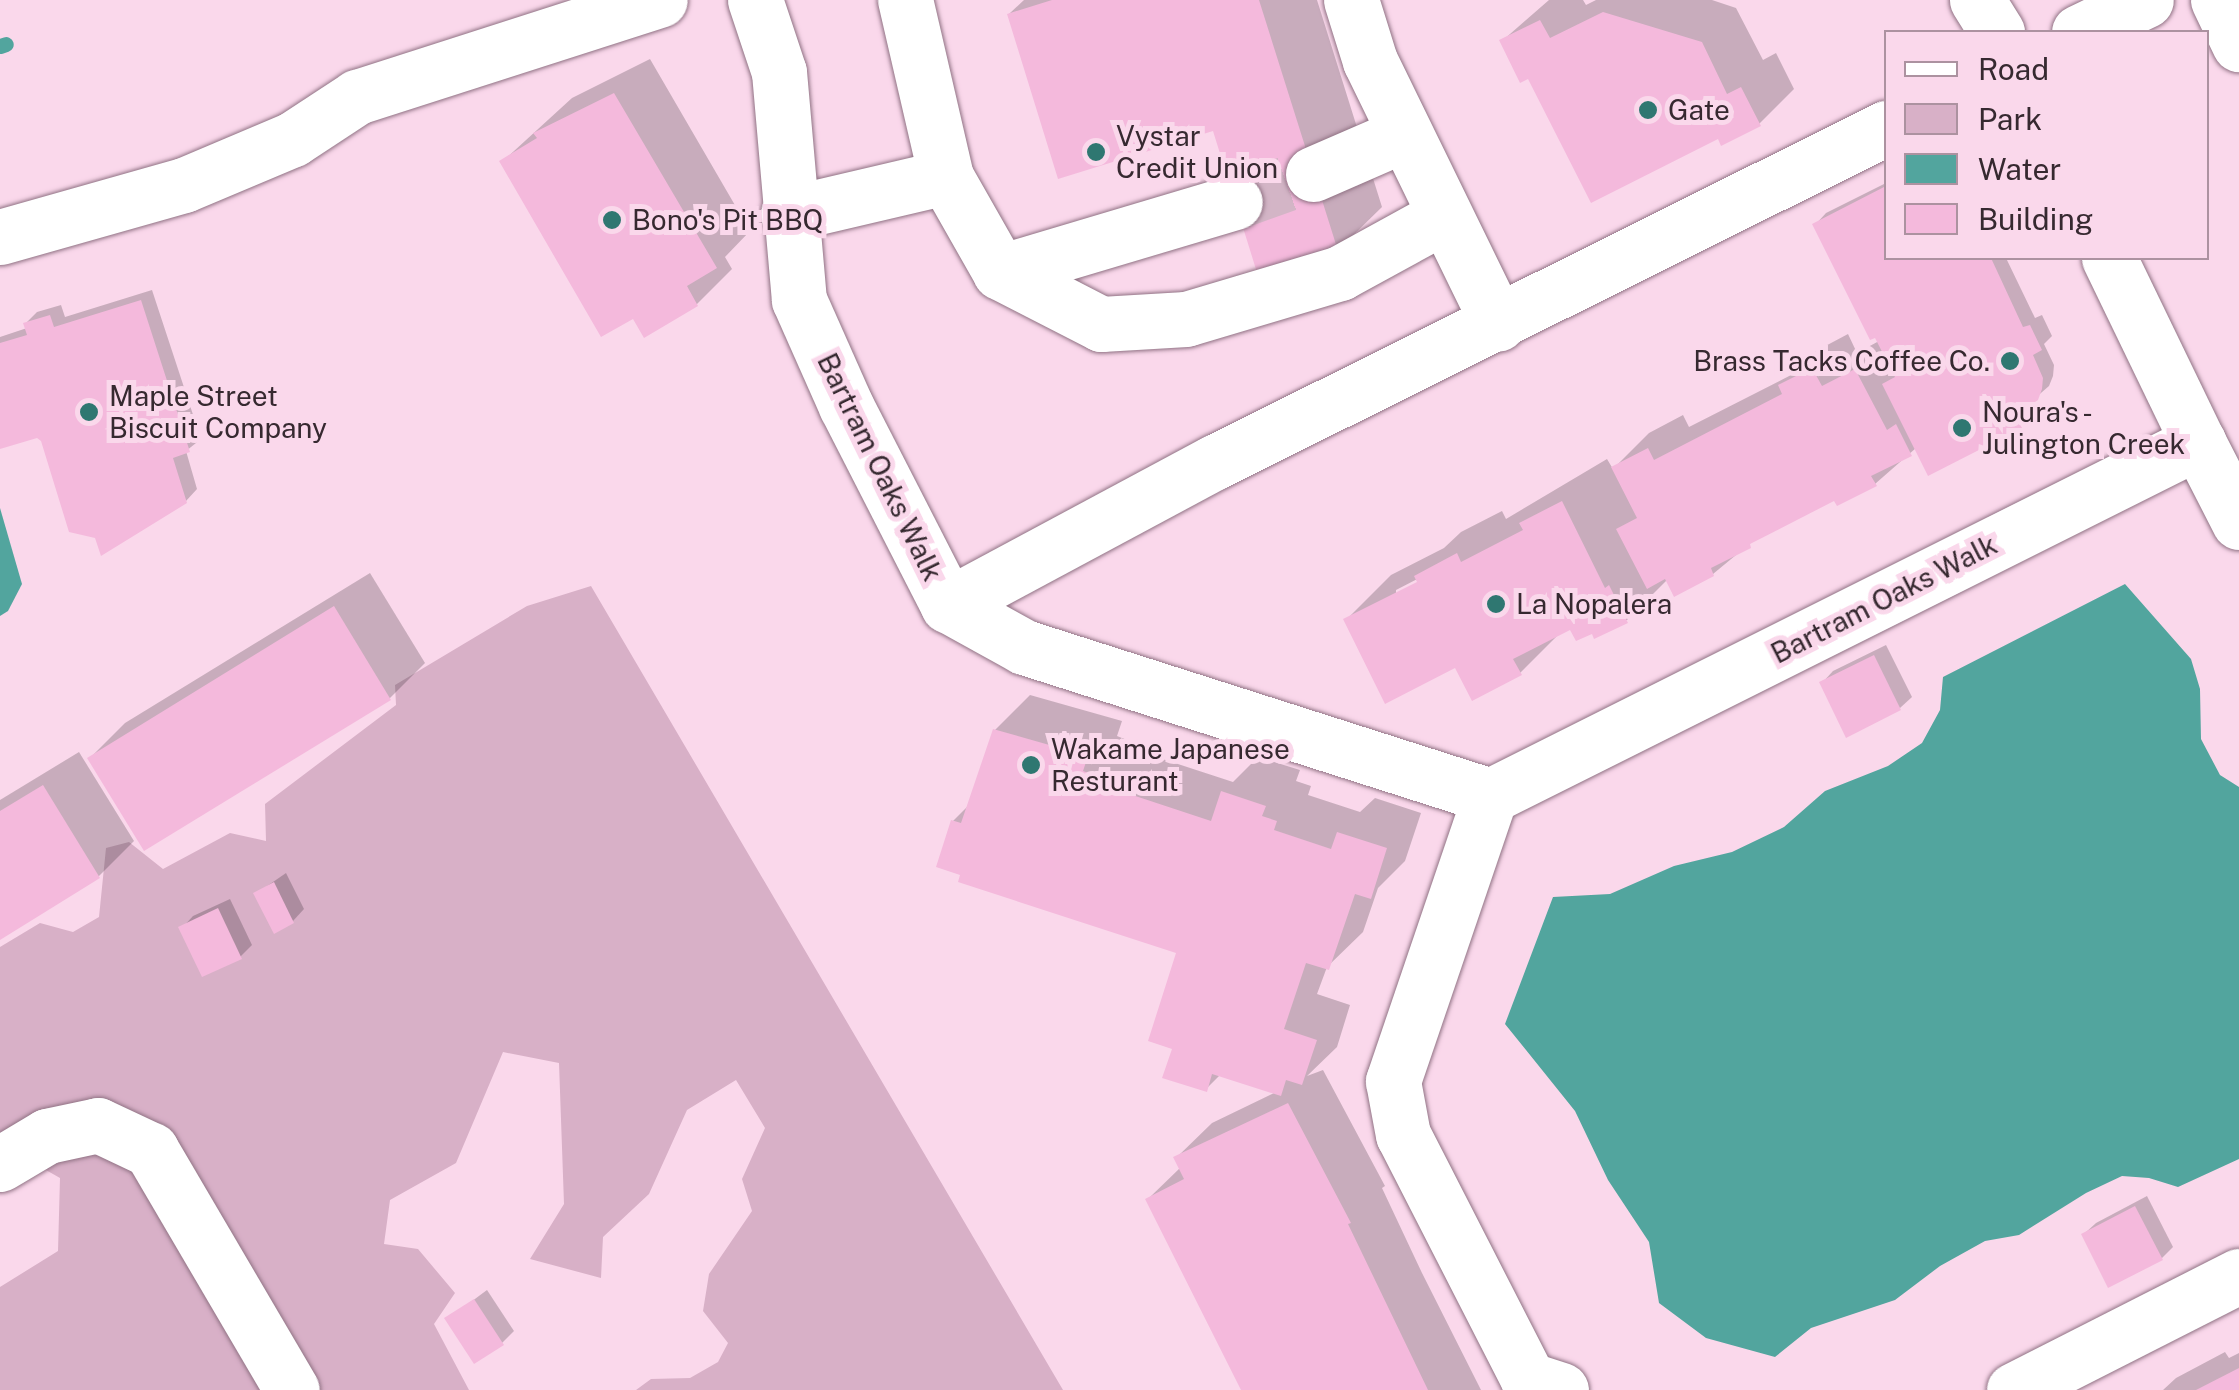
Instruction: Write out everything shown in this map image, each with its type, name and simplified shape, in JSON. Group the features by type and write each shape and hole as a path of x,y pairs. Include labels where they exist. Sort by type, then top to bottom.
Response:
{"main road":[{"path":"0,238 184,185 293,139 357,97 660,0"},
{"name":"Bartram Oaks Walk","path":"755,0 779,72 788,214 799,300 846,406 948,604 1024,647 1490,796 2198,442"},
{"path":"905,0 946,176 1000,272 1101,324 1186,320 1340,273 1444,216"},
{"path":"1351,0 1370,61 1498,323"},
{"path":"1977,0 1995,30"},
{"path":"2083,30 2146,0"},
{"path":"2218,0 2239,44"},
{"path":"948,604 1215,462 1884,129"},
{"path":"1314,174 1404,134"},
{"path":"788,214 946,176"},
{"path":"1000,272 1235,202"},
{"path":"2110,260 2239,522"},
{"path":"1490,796 1393,1082 1403,1135 1528,1378 1561,1390"},
{"path":"0,1164 47,1136 98,1125 151,1150 292,1390"},
{"path":"2014,1390 2239,1276"}],"green space":[{"path":"591,586 1063,1390 636,1390 651,1379 690,1378 718,1362 728,1343 703,1311 709,1274 752,1211 742,1179 765,1128 736,1080 687,1110 649,1194 603,1237 601,1278 530,1259 564,1204 559,1063 503,1052 456,1163 390,1200 384,1244 418,1249 455,1293 434,1324 469,1390 0,1390 0,1287 58,1251 60,1178 23,1157 0,1187 0,947 40,923 73,932 99,917 106,848 129,842 163,869 230,833 266,841 265,804 396,705 395,685 527,606"}],"water":[{"path":"0,508 22,584 8,611 0,616"},
{"path":"2125,584 2191,659 2200,689 2201,739 2220,775 2239,787 2239,1159 2178,1187 2149,1178 2122,1176 2086,1193 2019,1235 1985,1241 1940,1266 1895,1300 1811,1328 1775,1357 1706,1338 1659,1303 1649,1242 1608,1180 1575,1111 1505,1024 1553,897 1610,894 1674,866 1732,852 1784,827 1825,791 1888,766 1922,743 1940,710 1943,677"}],"building":[{"name":"Vystar Credit Union","path":"1052,0 1259,0 1339,254 1259,279 1213,131 1058,179 1007,14"},
{"name":"Gate","path":"1603,12 1702,42 1727,94 1741,87 1761,126 1721,146 1718,139 1591,203 1528,79 1520,83 1499,40 1540,20 1550,38"},
{"path":"614,93 717,268 687,286 698,306 644,338 633,319 601,337 499,161 537,138 533,133"},
{"path":"1884,187 1884,260 1992,260 2023,327 2030,325 2042,350 2033,355 2043,378 2038,400 2015,415 2022,428 1928,476 1882,384 1895,377 1875,338 1870,340 1812,224"},
{"name":"Maple Street Biscuit Company","path":"141,300 190,452 173,458 187,503 101,556 95,538 69,532 41,441 37,438 0,449 0,343 27,335 23,323 50,315 54,327"},
{"path":"1812,368 1822,386 1855,369 1887,430 1896,424 1912,456 1871,476 1877,486 1837,506 1834,501 1750,544 1751,548 1711,568 1714,576 1674,597 1665,579 1647,589 1616,529 1637,518 1611,467 1648,448 1654,460 1782,394 1778,385"},
{"name":"La Nopalera","path":"1562,501 1605,588 1609,585 1628,623 1594,639 1592,634 1576,641 1570,630 1513,659 1522,675 1472,701 1455,668 1385,704 1343,619 1417,582 1414,576 1457,553 1461,562 1523,530 1519,523"},
{"path":"334,606 391,700 144,851 87,758"},
{"path":"1874,655 1901,710 1846,738 1819,682"},
{"path":"993,729 1088,756 1083,771 1099,777 1096,783 1211,821 1221,791 1266,806 1262,816 1277,821 1274,830 1331,849 1337,832 1387,848 1371,899 1355,894 1329,970 1306,963 1284,1029 1317,1040 1302,1085 1286,1080 1281,1096 1212,1074 1207,1092 1162,1078 1172,1049 1148,1041 1176,953 958,882 960,875 936,867 951,820 961,823"},
{"path":"43,785 100,878 0,940 0,811"},
{"path":"274,882 294,923 274,934 253,893"},
{"path":"218,908 242,959 202,977 178,927"},
{"path":"1288,1103 1351,1223 1348,1224 1428,1390 1241,1390 1145,1199 1184,1179 1173,1157"},
{"path":"2135,1206 2163,1260 2108,1288 2081,1234"},
{"path":"474,1299 504,1345 474,1364 444,1318"},
{"path":"2239,1368 2239,1390 2196,1390"}],"waterway":[{"path":"0,46 6,44"}],"tunnel":[{"path":"1235,202 1313,174"}],"place":[{"name":"Gate","path":"1648,110"},
{"name":"Vystar Credit Union","path":"1096,152"},
{"name":"Bono's Pit BBQ","path":"612,220"},
{"name":"Brass Tacks Coffee Co.","path":"2010,361"},
{"name":"Maple Street Biscuit Company","path":"89,412"},
{"name":"Noura's - Julington Creek","path":"1962,428"},
{"name":"La Nopalera","path":"1496,604"},
{"name":"Wakame Japanese Resturant","path":"1031,765"}]}
